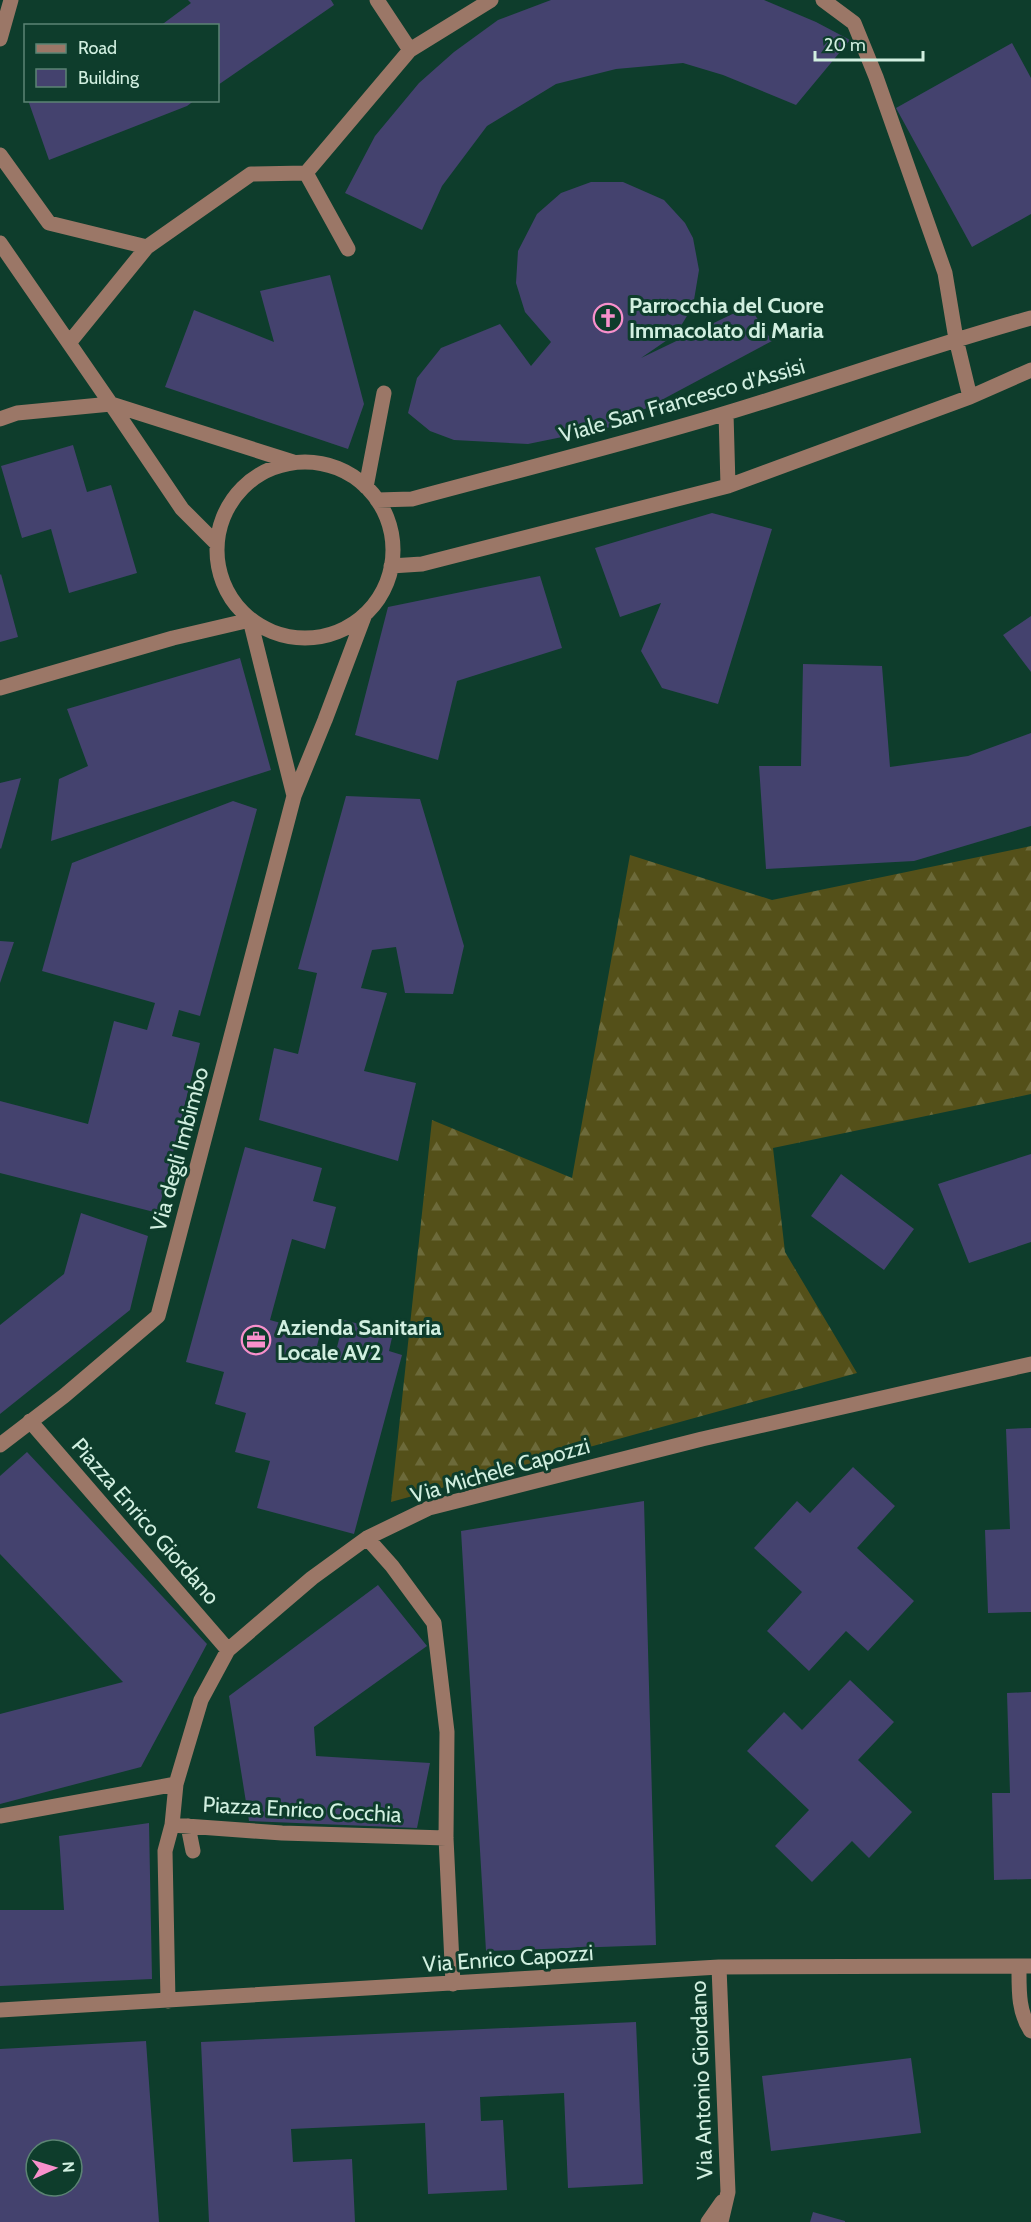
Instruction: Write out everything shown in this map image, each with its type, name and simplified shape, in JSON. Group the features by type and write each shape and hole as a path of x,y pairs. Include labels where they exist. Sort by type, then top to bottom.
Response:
{"street":[{"path":"0,39 11,0"},
{"path":"377,0 410,50"},
{"path":"69,343 147,247 251,174 306,173 410,50 491,0"},
{"path":"823,0 854,23 876,77 945,273 956,339 970,397"},
{"path":"0,155 50,223 147,247"},
{"path":"306,173 348,249"},
{"path":"0,243 182,508 217,544"},
{"name":"Viale San Francesco d'Assisi","path":"377,500 412,499 726,413 893,362 956,339 1031,318"},
{"path":"391,566 422,564 728,486 970,397 1031,370"},
{"path":"366,486 384,393"},
{"path":"0,418 17,413 111,404 293,462 328,465 344,471 366,486 377,500 387,520 393,543 391,566 382,592 365,614 345,629 321,637 296,638 272,632 250,620 231,598 219,572 217,544 224,514 240,489 264,472 293,462"},
{"path":"726,413 728,486"},
{"name":"Via degli Imbimbo","path":"0,1445 64,1396 159,1316 294,796 365,614"},
{"path":"0,688 173,638 250,620"},
{"name":"Via degli Imbimbo","path":"250,620 294,796"},
{"name":"Via Michele Capozzi","path":"176,1784 201,1700 228,1650 312,1578 367,1538 429,1508 702,1439 1031,1364"},
{"name":"Piazza Enrico Giordano","path":"30,1421 228,1650"},
{"path":"367,1538 392,1566 434,1623 447,1732 446,1838 453,1984"},
{"path":"0,1816 176,1784"},
{"name":"Piazza Enrico Cocchia","path":"168,2001 165,1851 172,1825 176,1784"},
{"name":"Piazza Enrico Cocchia","path":"172,1825 416,1842 446,1838"},
{"name":"Piazza Enrico Cocchia","path":"188,1826 193,1851"},
{"path":"1025,1966 1019,2000 1023,2016 1031,2031"},
{"name":"Via Enrico Capozzi","path":"0,2010 719,1967 1025,1966"},
{"name":"Via Antonio Giordano","path":"719,1967 728,2192 721,2222"},
{"name":"Via Antonio Giordano","path":"708,2222 728,2192"}],"green space":[{"path":"1031,846 1031,1094 773,1148 785,1252 857,1373 391,1502 432,1120 572,1178 630,855 772,900"}],"building":[{"path":"188,0 331,0 334,5 219,84 219,24 163,24 191,3"},
{"path":"551,0 764,0 816,22 850,40 796,105 723,75 683,63 616,69 556,84 487,126 442,186 422,230 345,193 375,136 419,83 454,52 498,20"},
{"path":"1012,43 1031,78 1031,214 972,247 896,108"},
{"path":"29,102 192,102 187,106 49,160"},
{"name":"Parrocchia del Cuore Immacolato di Maria","path":"591,182 623,182 664,200 685,223 693,238 699,270 693,306 676,334 641,358 749,306 772,341 611,427 528,444 454,440 430,431 408,413 417,378 441,348 500,324 531,366 551,342 525,312 516,283 518,251 537,214 561,193"},
{"path":"330,275 364,404 348,449 165,387 194,310 274,342 260,291"},
{"path":"73,445 87,492 111,485 137,573 69,593 51,529 22,538 1,466"},
{"path":"712,513 772,529 718,704 662,688 641,651 661,603 620,617 595,548"},
{"path":"0,575 18,637 0,642"},
{"path":"540,576 562,648 457,681 438,760 355,735 388,607"},
{"path":"1031,616 1031,672 1003,635"},
{"path":"240,658 271,770 51,841 59,779 88,766 67,709"},
{"path":"803,664 882,666 890,767 968,756 1031,733 1031,826 914,861 766,869 759,766 801,766"},
{"path":"21,778 1,849 0,783"},
{"path":"346,796 420,799 464,946 453,994 405,993 396,947 372,950 361,988 387,993 364,1071 416,1083 398,1161 259,1120 274,1048 298,1054 317,973 298,969"},
{"path":"233,801 257,809 200,1016 179,1010 172,1036 200,1043 158,1213 0,1173 0,1101 88,1124 114,1021 147,1030 155,1003 42,971 72,863"},
{"path":"0,941 14,942 0,983"},
{"name":"Azienda Sanitaria Locale AV2","path":"245,1147 322,1168 313,1201 336,1207 325,1249 292,1239 270,1320 320,1334 317,1346 336,1351 344,1320 393,1333 389,1351 402,1355 354,1534 257,1508 270,1461 235,1452 246,1413 215,1404 224,1372 186,1362"},
{"path":"1031,1154 1031,1242 969,1263 938,1184"},
{"path":"841,1174 914,1229 884,1270 811,1216"},
{"path":"81,1213 148,1236 130,1310 0,1414 0,1325 64,1274"},
{"path":"1031,1428 1031,1612 988,1613 985,1530 1010,1529 1006,1429"},
{"path":"27,1452 207,1644 141,1767 0,1804 0,1714 123,1682 0,1554 0,1476"},
{"path":"853,1467 895,1506 857,1548 914,1601 868,1651 846,1631 809,1671 767,1631 802,1592 754,1548 797,1501 810,1513"},
{"path":"644,1501 656,1945 486,1951 461,1531"},
{"path":"378,1585 427,1646 314,1727 316,1756 430,1763 417,1828 249,1821 229,1696"},
{"path":"850,1680 894,1722 858,1760 912,1812 869,1858 852,1841 812,1882 775,1846 809,1810 747,1751 784,1712 802,1730"},
{"path":"1031,1692 1031,1879 994,1880 992,1793 1010,1793 1007,1693"},
{"path":"149,1823 152,1979 0,1986 0,1910 64,1910 59,1836"},
{"path":"636,2022 643,2184 568,2188 564,2093 480,2097 481,2121 503,2120 507,2190 428,2194 425,2123 291,2129 293,2162 352,2159 355,2222 209,2222 201,2042"},
{"path":"146,2041 159,2222 0,2222 0,2049"},
{"path":"911,2058 921,2133 771,2151 762,2076"},
{"path":"813,2212 845,2221 845,2222 810,2222"}],"place":[{"name":"Parrocchia del Cuore Immacolato di Maria","path":"608,318"},
{"name":"Azienda Sanitaria Locale AV2","path":"256,1340"}]}
